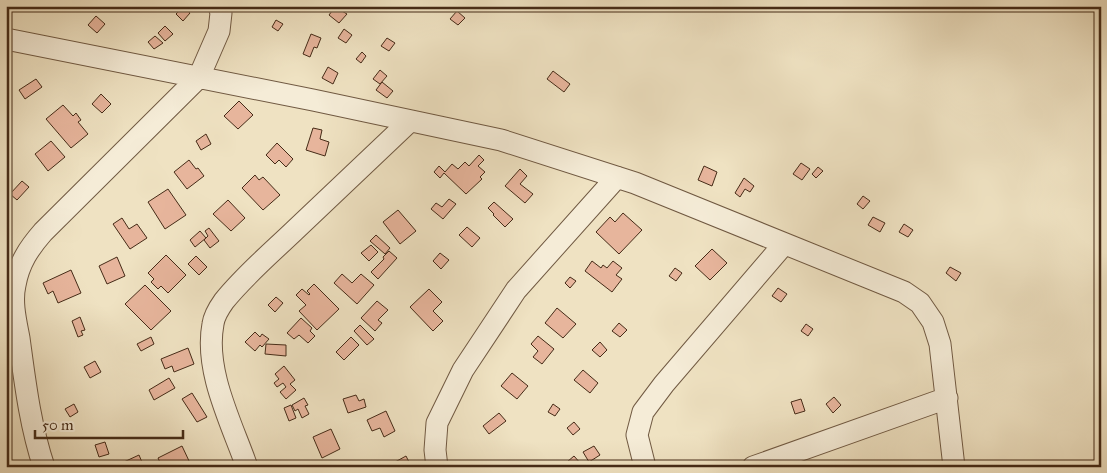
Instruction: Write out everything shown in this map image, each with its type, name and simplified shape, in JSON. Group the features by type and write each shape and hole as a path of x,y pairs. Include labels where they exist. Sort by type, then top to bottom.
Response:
{"street":[{"path":"44,467 32,424 15,309 14,287 20,266 29,247 43,232 199,77 220,31 222,13 219,6"},
{"path":"6,39 501,140 635,183 904,292 920,303 933,322 940,344 954,467"},
{"path":"248,467 225,410 212,357 211,338 217,312 225,300 265,259 410,121"},
{"path":"437,467 435,450 437,423 463,370 516,290 617,177"},
{"path":"645,467 637,435 643,412 664,384 784,244"},
{"path":"753,467 946,398"}],"building":[{"path":"183,7 190,13 183,21 176,14"},
{"path":"335,7 347,14 339,23 329,15"},
{"path":"457,11 465,18 458,25 450,19"},
{"path":"96,16 105,24 97,33 88,25"},
{"path":"276,20 283,24 278,31 272,27"},
{"path":"165,26 173,34 165,41 158,33"},
{"path":"344,29 352,35 346,43 338,38"},
{"path":"311,34 321,38 317,48 314,47 310,57 303,54"},
{"path":"155,36 163,43 154,49 148,42"},
{"path":"387,38 395,43 389,51 381,46"},
{"path":"362,52 366,56 361,63 356,59"},
{"path":"328,67 338,73 333,84 322,78"},
{"path":"380,70 387,76 380,84 373,79"},
{"path":"553,71 570,84 564,92 547,79"},
{"path":"36,79 42,87 25,99 19,90"},
{"path":"382,82 393,91 387,98 376,90"},
{"path":"101,94 111,104 102,113 92,104"},
{"path":"239,101 253,115 238,129 224,116"},
{"path":"63,105 73,116 76,113 81,120 78,122 88,134 71,148 46,119"},
{"path":"313,128 322,130 320,139 329,142 325,156 306,150"},
{"path":"206,134 211,144 201,150 196,141"},
{"path":"51,141 65,157 48,171 35,154"},
{"path":"277,143 293,159 286,167 279,160 275,164 266,155"},
{"path":"479,155 484,160 478,166 485,172 480,177 482,179 466,194 444,173 440,178 434,172 439,166 445,172 452,164 458,169 465,162 469,166"},
{"path":"189,160 204,176 187,189 174,172"},
{"path":"801,163 810,169 802,180 793,174"},
{"path":"704,166 717,172 712,186 698,180"},
{"path":"818,167 823,171 816,178 812,174"},
{"path":"520,169 527,176 520,184 533,194 525,203 505,186"},
{"path":"255,175 259,180 263,177 280,195 263,210 242,188"},
{"path":"744,178 754,186 750,192 745,189 740,197 735,193"},
{"path":"22,181 29,187 17,200 10,194"},
{"path":"168,189 186,215 165,229 148,202"},
{"path":"863,196 870,201 863,209 857,204"},
{"path":"449,199 456,204 443,219 431,209 436,203 442,207"},
{"path":"228,200 245,218 231,231 213,214"},
{"path":"494,202 513,219 505,227 488,208"},
{"path":"398,210 416,231 400,244 383,222"},
{"path":"623,213 642,230 619,254 596,232 610,217 615,222"},
{"path":"873,217 885,223 880,232 868,225"},
{"path":"122,218 129,229 137,224 147,238 130,249 113,224"},
{"path":"904,224 913,230 908,237 899,232"},
{"path":"467,227 480,238 472,247 459,235"},
{"path":"209,228 219,241 210,248 204,240 208,236 205,231"},
{"path":"200,231 206,238 195,247 190,240"},
{"path":"376,235 390,248 385,254 370,241"},
{"path":"371,245 378,252 369,261 361,253"},
{"path":"712,249 727,263 710,280 695,266"},
{"path":"389,251 397,258 378,279 371,272"},
{"path":"440,253 449,260 441,269 433,261"},
{"path":"166,255 186,275 168,293 161,286 158,289 151,282 154,279 148,273"},
{"path":"196,256 207,267 199,275 188,264"},
{"path":"117,257 125,276 107,284 99,266"},
{"path":"592,261 601,268 603,265 607,268 613,261 622,268 616,275 622,279 612,292 585,271"},
{"path":"950,267 961,273 956,281 946,273"},
{"path":"675,268 682,273 676,281 669,276"},
{"path":"71,270 81,293 58,303 53,291 48,294 43,283"},
{"path":"342,274 352,283 361,274 374,285 357,304 334,283"},
{"path":"570,277 576,281 570,288 565,283"},
{"path":"314,284 339,309 317,330 299,311 306,305 296,295 302,289 309,295 307,291"},
{"path":"145,285 171,311 151,330 125,304"},
{"path":"778,288 787,294 781,302 772,296"},
{"path":"429,289 442,302 433,311 443,321 433,331 410,307"},
{"path":"276,297 283,303 275,312 268,305"},
{"path":"377,301 388,310 378,320 382,323 375,331 361,318"},
{"path":"557,308 576,324 563,338 545,323"},
{"path":"80,317 85,330 81,331 83,335 78,337 72,321"},
{"path":"301,318 312,328 310,331 315,336 308,343 299,335 294,339 287,333"},
{"path":"619,323 627,330 620,337 612,331"},
{"path":"806,324 813,329 808,336 801,331"},
{"path":"360,325 374,339 367,345 354,331"},
{"path":"255,332 260,337 262,334 269,339 262,347 260,345 255,351 245,342"},
{"path":"538,336 554,349 542,364 533,357 538,351 531,344"},
{"path":"151,337 154,344 141,351 137,344"},
{"path":"351,337 359,345 344,360 336,352"},
{"path":"600,342 607,350 600,357 592,350"},
{"path":"266,344 286,345 286,356 265,354"},
{"path":"188,348 194,364 174,372 172,366 165,369 161,359"},
{"path":"95,361 101,372 90,378 84,367"},
{"path":"284,366 295,380 290,384 296,390 286,399 280,392 286,387 283,383 277,387 274,383 279,379 275,374"},
{"path":"583,370 598,383 590,393 574,380"},
{"path":"512,373 528,386 517,399 501,386"},
{"path":"169,378 175,388 154,400 149,390"},
{"path":"192,393 207,417 197,422 182,399"},
{"path":"356,395 359,401 364,399 366,407 348,413 343,399"},
{"path":"834,397 841,405 833,413 826,404"},
{"path":"304,398 308,405 305,406 309,414 302,418 298,409 295,411 292,405"},
{"path":"801,399 805,411 795,414 791,402"},
{"path":"74,404 78,412 70,417 65,409"},
{"path":"553,404 560,409 555,416 548,412"},
{"path":"291,405 296,418 289,421 284,408"},
{"path":"386,411 395,431 384,437 380,428 372,431 367,420"},
{"path":"499,413 506,421 489,434 483,426"},
{"path":"574,422 580,429 573,435 567,428"},
{"path":"331,429 340,449 322,458 313,437"},
{"path":"105,442 109,454 99,457 95,445"},
{"path":"182,446 190,463 184,467 162,467 158,458"},
{"path":"594,446 600,455 589,462 583,452"},
{"path":"139,455 144,467 112,467 126,461"},
{"path":"406,456 410,467 386,467"},
{"path":"574,456 581,464 578,467 571,467 567,462"}]}
